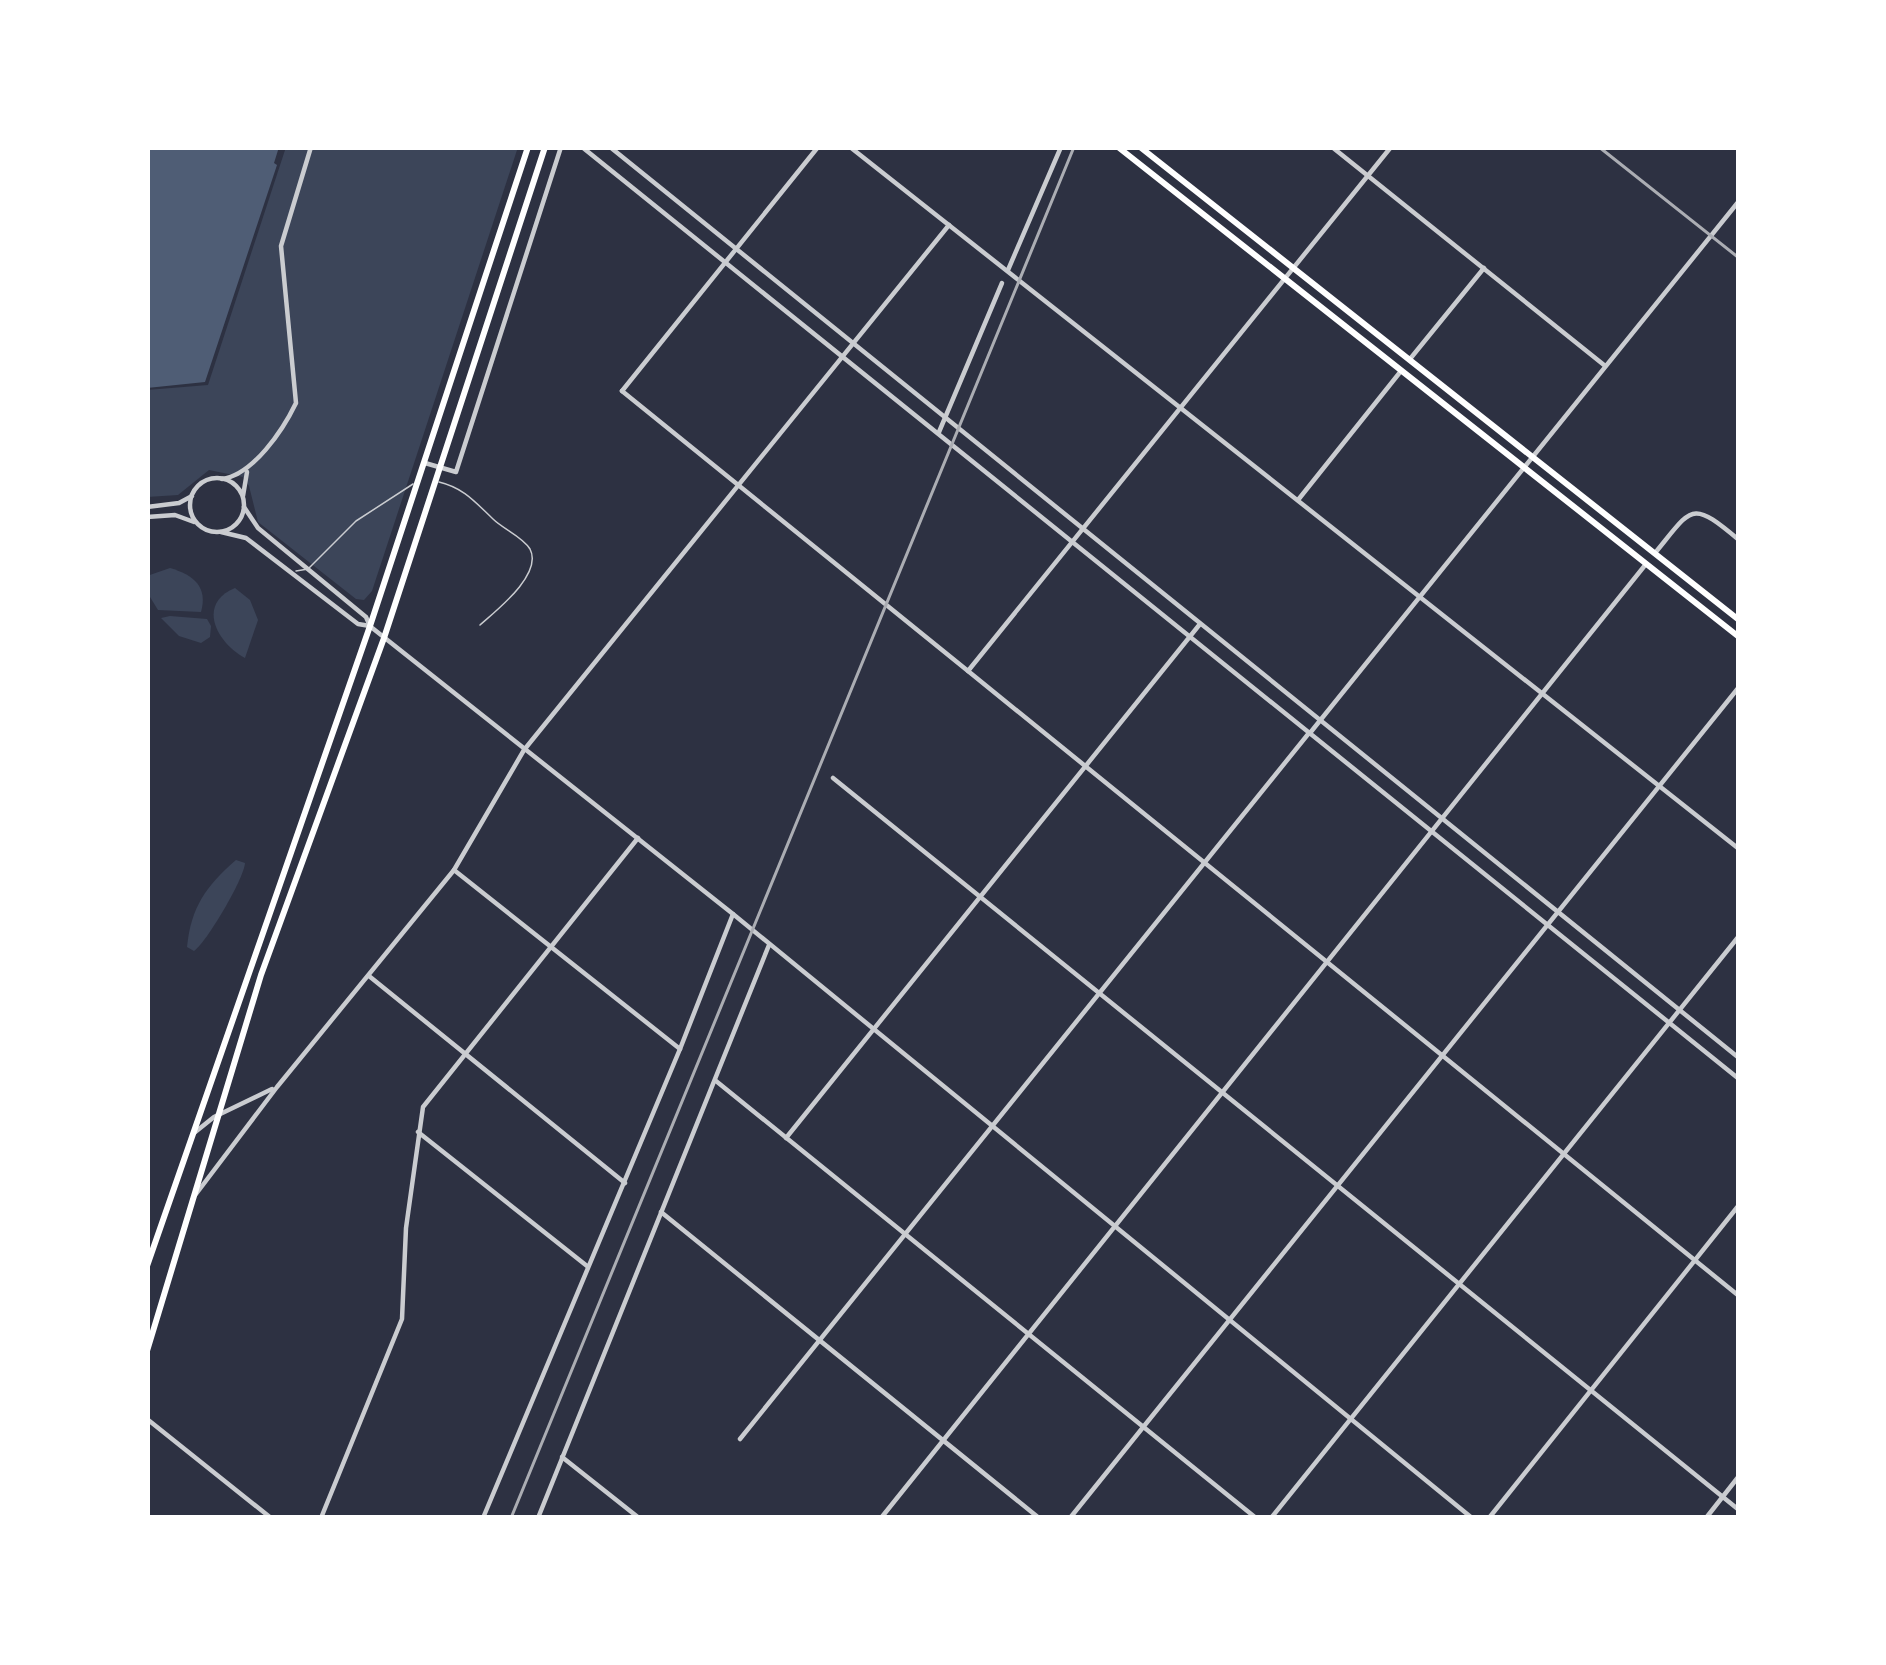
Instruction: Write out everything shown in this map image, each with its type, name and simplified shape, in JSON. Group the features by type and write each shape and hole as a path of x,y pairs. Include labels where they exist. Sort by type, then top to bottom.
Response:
{"main road":[{"path":"147,1266 370,626 528,147"},
{"path":"147,1351 261,975 384,638 545,147"},
{"path":"1118,147 1739,637"},
{"path":"1140,147 1739,620"}],"street":[{"path":"147,507 179,503 204,482 236,477 249,467 296,404 280,246 311,147"},
{"path":"425,463 456,472 561,147"},
{"path":"582,147 1739,1079"},
{"path":"610,147 1739,1058"},
{"path":"818,147 622,391 1739,1296"},
{"path":"850,147 1739,849"},
{"path":"1008,271 1061,147"},
{"path":"1332,147 1604,365"},
{"path":"968,671 1391,147"},
{"path":"740,1439 1739,201"},
{"path":"196,1194 454,870 524,750 949,225"},
{"path":"1410,359 1484,268"},
{"path":"938,432 1002,283"},
{"path":"764,292 781,284"},
{"path":"1298,500 1401,370"},
{"path":"221,532 238,523 249,467"},
{"path":"222,478 235,484 243,496"},
{"path":"192,496 190,510 196,523"},
{"path":"244,507 258,528 366,616 384,638 733,914 1472,1518"},
{"path":"1655,553 1687,515 1696,512 1710,516 1739,540"},
{"path":"147,517 175,515 207,531 245,538 358,624 370,626"},
{"path":"880,1518 1646,564"},
{"path":"786,1138 1201,623"},
{"path":"1070,1518 1739,686"},
{"path":"833,778 1739,1510"},
{"path":"321,1518 402,1319 406,1228 423,1107 638,838"},
{"path":"454,870 680,1049"},
{"path":"483,1518 733,914"},
{"path":"1271,1518 1739,936"},
{"path":"538,1518 769,945"},
{"path":"368,976 625,1183"},
{"path":"716,1082 1256,1518"},
{"path":"194,1133 221,1112 277,1087"},
{"path":"418,1132 589,1268"},
{"path":"1489,1518 1739,1205"},
{"path":"661,1212 1039,1518"},
{"path":"147,1419 271,1518"},
{"path":"562,1457 639,1518"},
{"path":"1706,1518 1739,1477"}],"lane":[{"path":"290,573 308,569 356,521 398,490 415,483 453,486 528,545 532,566 480,625"}],"shaded area":[{"path":"147,147 279,147 205,382 147,388"},
{"path":"286,147 518,147 372,591 364,600 356,599 258,522 243,477 209,470 178,495 147,497 147,390 208,385"},
{"path":"170,568 197,583 201,612 158,610 150,597 147,576"},
{"path":"235,588 250,600 258,620 245,658 226,643 215,623 216,604"},
{"path":"161,618 207,619 210,637 201,643 179,636"},
{"path":"236,860 245,863 238,882 194,951 187,947 196,909 208,888"}],"railway":[{"path":"511,1518 1074,147"},
{"path":"1599,147 1739,258"}]}
